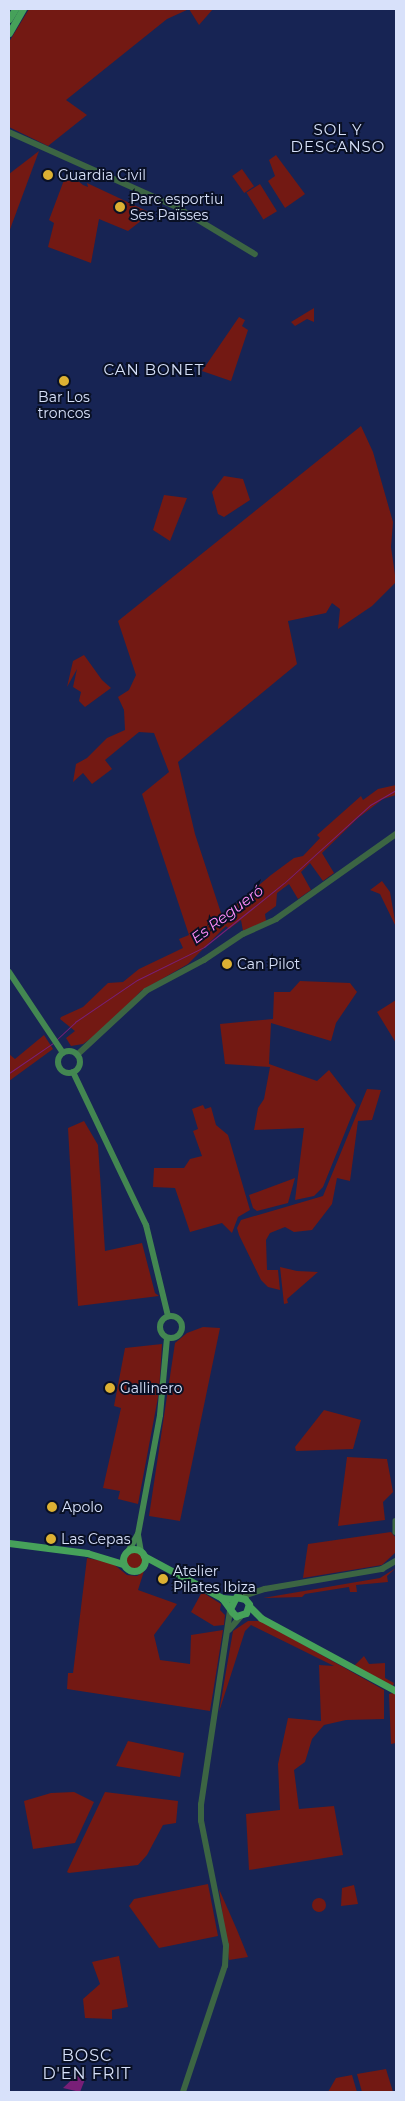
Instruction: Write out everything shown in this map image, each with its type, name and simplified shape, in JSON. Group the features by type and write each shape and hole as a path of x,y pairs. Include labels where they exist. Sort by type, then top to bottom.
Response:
{"main road":[{"path":"9,19 15,9"},
{"path":"9,32 23,9"},
{"path":"9,972 63,1053"},
{"path":"63,1053 77,1055 79,1064 73,1072 67,1073 60,1068 59,1058 63,1053"},
{"path":"73,1072 143,1217 155,1254 168,1316 159,1328 167,1338 160,1414 138,1534 123,1564"},
{"path":"167,1338 176,1336 182,1329 178,1318 168,1316"},
{"path":"138,1534 143,1554 141,1569"},
{"path":"9,1543 105,1556 123,1564 131,1571 160,1566"},
{"path":"105,1556 128,1551 143,1554 160,1566 222,1598 230,1609 243,1615 261,1618"},
{"path":"222,1598 237,1598 249,1605 261,1618 396,1691"},
{"path":"230,1609 237,1598"},
{"path":"243,1615 249,1605"}],"street":[{"path":"9,132 177,207 255,254"},
{"path":"77,1055 146,992 204,960 243,934 276,919 396,834"},
{"path":"396,1521 396,1532"},
{"path":"237,1598 256,1591 382,1569 396,1561"},
{"path":"249,1605 256,1591"},
{"path":"183,2092 224,1966 226,1946 201,1821 201,1805 229,1630 230,1609"},
{"path":"229,1630 243,1615"}],"shaded area":[{"path":"29,9 189,9 167,19 66,100 87,115 48,146 9,127 9,42"},
{"path":"189,9 213,9 199,25"},
{"path":"39,151 9,232 9,174"},
{"path":"276,155 305,194 285,208 268,181 275,176 269,160"},
{"path":"242,169 254,186 244,193 232,176"},
{"path":"67,172 83,185 88,187 87,183 151,213 128,231 99,219 91,263 48,247 54,223 49,220"},
{"path":"260,184 277,211 263,220 246,192"},
{"path":"314,308 314,322 307,319 295,326 291,322"},
{"path":"239,317 245,320 242,326 248,330 231,381 202,371"},
{"path":"361,426 373,452 393,522 391,547 396,582 372,606 338,629 340,609 332,603 326,613 288,621 297,664 178,762 195,834 222,916 271,875 294,858 303,856 320,838 317,835 361,796 363,800 378,789 396,785 396,795 383,799 358,818 322,853 334,873 323,881 310,863 301,872 311,890 298,899 289,884 277,893 276,906 265,914 266,921 243,931 241,920 229,929 226,926 188,964 141,991 105,1029 83,1044 71,1046 66,1038 75,1031 60,1019 61,1017 83,1007 108,983 123,982 139,969 183,948 179,939 189,935 142,794 169,772 154,733 139,732 105,760 112,769 92,784 83,773 73,782 76,764 87,758 107,738 125,730 124,710 118,697 129,690 136,675 118,621"},
{"path":"224,476 243,479 250,500 224,517 218,514 212,492"},
{"path":"164,495 187,498 170,541 153,530"},
{"path":"84,655 102,680 111,688 85,707 79,701 81,692 73,687 77,669 67,687 73,661"},
{"path":"382,881 390,892 396,927 380,894 370,890"},
{"path":"300,981 350,983 357,992 336,1023 331,1041 271,1023 269,1064 317,1081 329,1070 356,1105 323,1187 314,1196 295,1200 304,1128 254,1130 258,1108 264,1099 270,1067 225,1064 220,1024 273,1019 274,992 290,992"},
{"path":"396,1000 396,1043 377,1012"},
{"path":"44,1035 53,1049 9,1081 9,1054 15,1059"},
{"path":"367,1089 381,1090 372,1120 358,1121 350,1181 337,1178 332,1204 312,1230 294,1232 285,1227 270,1233 266,1240 267,1270 278,1270 280,1290 268,1287 261,1280 239,1235 237,1228 241,1220 323,1196"},
{"path":"203,1105 205,1109 211,1107 216,1125 228,1135 250,1210 238,1217 232,1233 222,1223 190,1232 175,1188 153,1187 154,1168 184,1168 190,1159 202,1156 193,1131 198,1129 192,1109"},
{"path":"84,1121 98,1145 105,1251 142,1243 155,1293 159,1296 78,1306 68,1128"},
{"path":"295,1178 288,1203 257,1211 253,1208 249,1195"},
{"path":"280,1267 297,1271 318,1272 287,1299 288,1303 284,1304"},
{"path":"203,1327 220,1328 180,1521 149,1516 175,1343 187,1333"},
{"path":"162,1344 159,1392 138,1504 118,1499 120,1491 103,1488 121,1408 114,1406 125,1348"},
{"path":"324,1410 361,1420 353,1449 296,1451 295,1447"},
{"path":"347,1457 387,1459 393,1492 383,1502 385,1520 338,1526"},
{"path":"391,1532 396,1538 396,1552 382,1565 303,1578 308,1544"},
{"path":"134,1551 140,1554 143,1560 140,1566 134,1569 128,1566 125,1560 128,1554"},
{"path":"87,1558 112,1563 127,1575 137,1576 144,1571 138,1590 177,1604 154,1635 160,1660 190,1664 191,1635 223,1630 210,1711 67,1689 68,1673 73,1673"},
{"path":"396,1568 387,1576 388,1582 356,1585 357,1592 350,1592 349,1587 305,1594 302,1597 263,1598 380,1578"},
{"path":"202,1592 221,1604 220,1610 225,1615 224,1625 214,1626 191,1612"},
{"path":"248,1621 261,1621 384,1690 384,1719 346,1720 324,1725 312,1739 305,1762 294,1770 299,1809 334,1806 343,1855 249,1870 246,1814 280,1810 278,1764 288,1718 321,1721 319,1665 334,1666 251,1625 245,1631 219,1712 233,1631"},
{"path":"364,1656 369,1664 385,1663 385,1678 394,1683 393,1686 354,1666"},
{"path":"393,1693 396,1695 396,1743 391,1744 389,1694"},
{"path":"128,1741 184,1753 180,1777 116,1766"},
{"path":"74,1792 94,1802 75,1843 33,1849 24,1801 51,1793"},
{"path":"105,1792 178,1801 176,1823 163,1825 147,1855 138,1865 69,1873 67,1872"},
{"path":"208,1884 218,1936 159,1948 129,1906 134,1899"},
{"path":"354,1885 358,1904 341,1906 342,1888"},
{"path":"219,1889 237,1930 248,1957 229,1960"},
{"path":"316,1898 322,1898 326,1905 322,1912 316,1912 312,1908 312,1902"},
{"path":"119,1956 128,2007 112,2010 112,2019 85,2018 83,1999 100,1984 92,1962"},
{"path":"386,2069 393,2092 362,2092 357,2074"},
{"path":"82,2070 86,2077 80,2092 63,2088"},
{"path":"352,2075 357,2092 328,2092 336,2078"}],"waterway":[{"name":"Es Regueró","path":"56,1040 75,1022 137,980 204,947 284,883 370,805 396,790"},
{"name":"Es Regueró","path":"9,1073 53,1043"}],"place":[{"name":"Guardia Civil","path":"48,175"},
{"name":"Parc esportiu Ses Païsses","path":"120,207"},
{"name":"Bar Los troncos","path":"64,381"},
{"name":"Can Pilot","path":"227,964"},
{"name":"Gallinero","path":"110,1388"},
{"name":"Apolo","path":"52,1507"},
{"name":"Las Cepas","path":"51,1539"},
{"name":"Atelier Pilates Ibiza","path":"163,1579"}],"district":[{"name":"SOL Y DESCANSO","path":"338,138"},
{"name":"CAN BONET","path":"154,370"},
{"name":"BOSC D'EN FRIT","path":"87,2065"}]}
